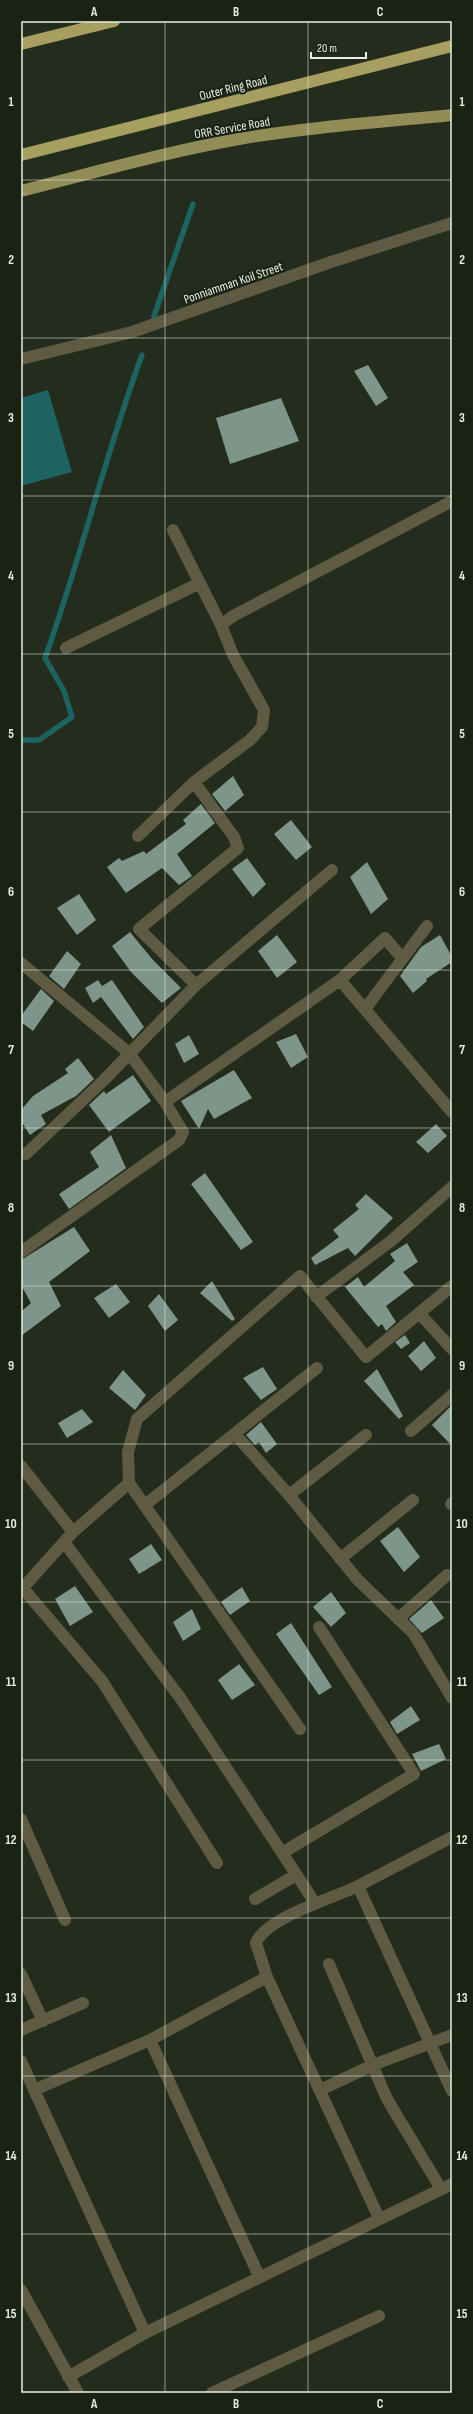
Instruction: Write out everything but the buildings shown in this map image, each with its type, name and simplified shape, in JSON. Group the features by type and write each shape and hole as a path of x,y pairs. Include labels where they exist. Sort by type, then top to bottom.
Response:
{"highway":[{"path":"21,44 114,21"},
{"name":"Outer Ring Road","path":"21,155 452,46"}],"main road":[{"name":"ORR Service Road","path":"21,191 183,150 274,133 452,115"}],"street":[{"name":"Ponniamman Koil Street","path":"21,358 132,332 331,262 452,223"},
{"path":"221,625 232,616 452,501"},
{"path":"138,836 194,782 250,740 262,727 264,710 233,656 221,625 173,530"},
{"path":"66,648 200,583"},
{"path":"194,782 234,837 238,848 140,929 196,985"},
{"path":"26,1154 103,1081 128,1053 196,985 332,870"},
{"path":"365,1009 427,926"},
{"path":"165,1102 340,980 385,938 402,958"},
{"path":"21,963 128,1053 165,1102 183,1132 179,1140 21,1252"},
{"path":"340,980 452,1110"},
{"path":"316,1297 391,1241 452,1187"},
{"path":"300,1729 129,1483 128,1452 137,1419 300,1276 366,1357 452,1286"},
{"path":"419,1313 452,1349"},
{"path":"145,1505 317,1368"},
{"path":"411,1431 452,1395"},
{"path":"235,1434 289,1495 357,1579 413,1633 452,1698"},
{"path":"289,1495 366,1435"},
{"path":"21,1466 73,1532"},
{"path":"129,1483 73,1532 22,1588 102,1682 217,1862"},
{"path":"340,1559 413,1500"},
{"path":"64,1542 181,1699 315,1903"},
{"path":"398,1619 447,1575"},
{"path":"282,1853 414,1774 319,1627"},
{"path":"21,1819 64,1920"},
{"path":"379,2218 267,1977 256,1943 258,1936 265,1930 315,1903 358,1886 452,1837"},
{"path":"255,1899 296,1875"},
{"path":"358,1886 429,2044 452,2091"},
{"path":"328,1964 387,2099 441,2189"},
{"path":"21,1974 44,2020"},
{"path":"34,2090 150,2040 267,1977"},
{"path":"21,2030 82,2003"},
{"path":"320,2090 373,2065 452,2035"},
{"path":"150,2040 259,2276"},
{"path":"21,2061 145,2333"},
{"path":"68,2377 145,2333 259,2276 452,2184"},
{"path":"21,2290 78,2393"},
{"path":"212,2393 379,2316"}],"water":[{"path":"48,390 72,472 21,486 21,398"}],"waterway":[{"path":"154,316 193,204"},
{"path":"21,740 39,740 72,717 64,691 45,658 70,583 116,430 142,355"}]}
